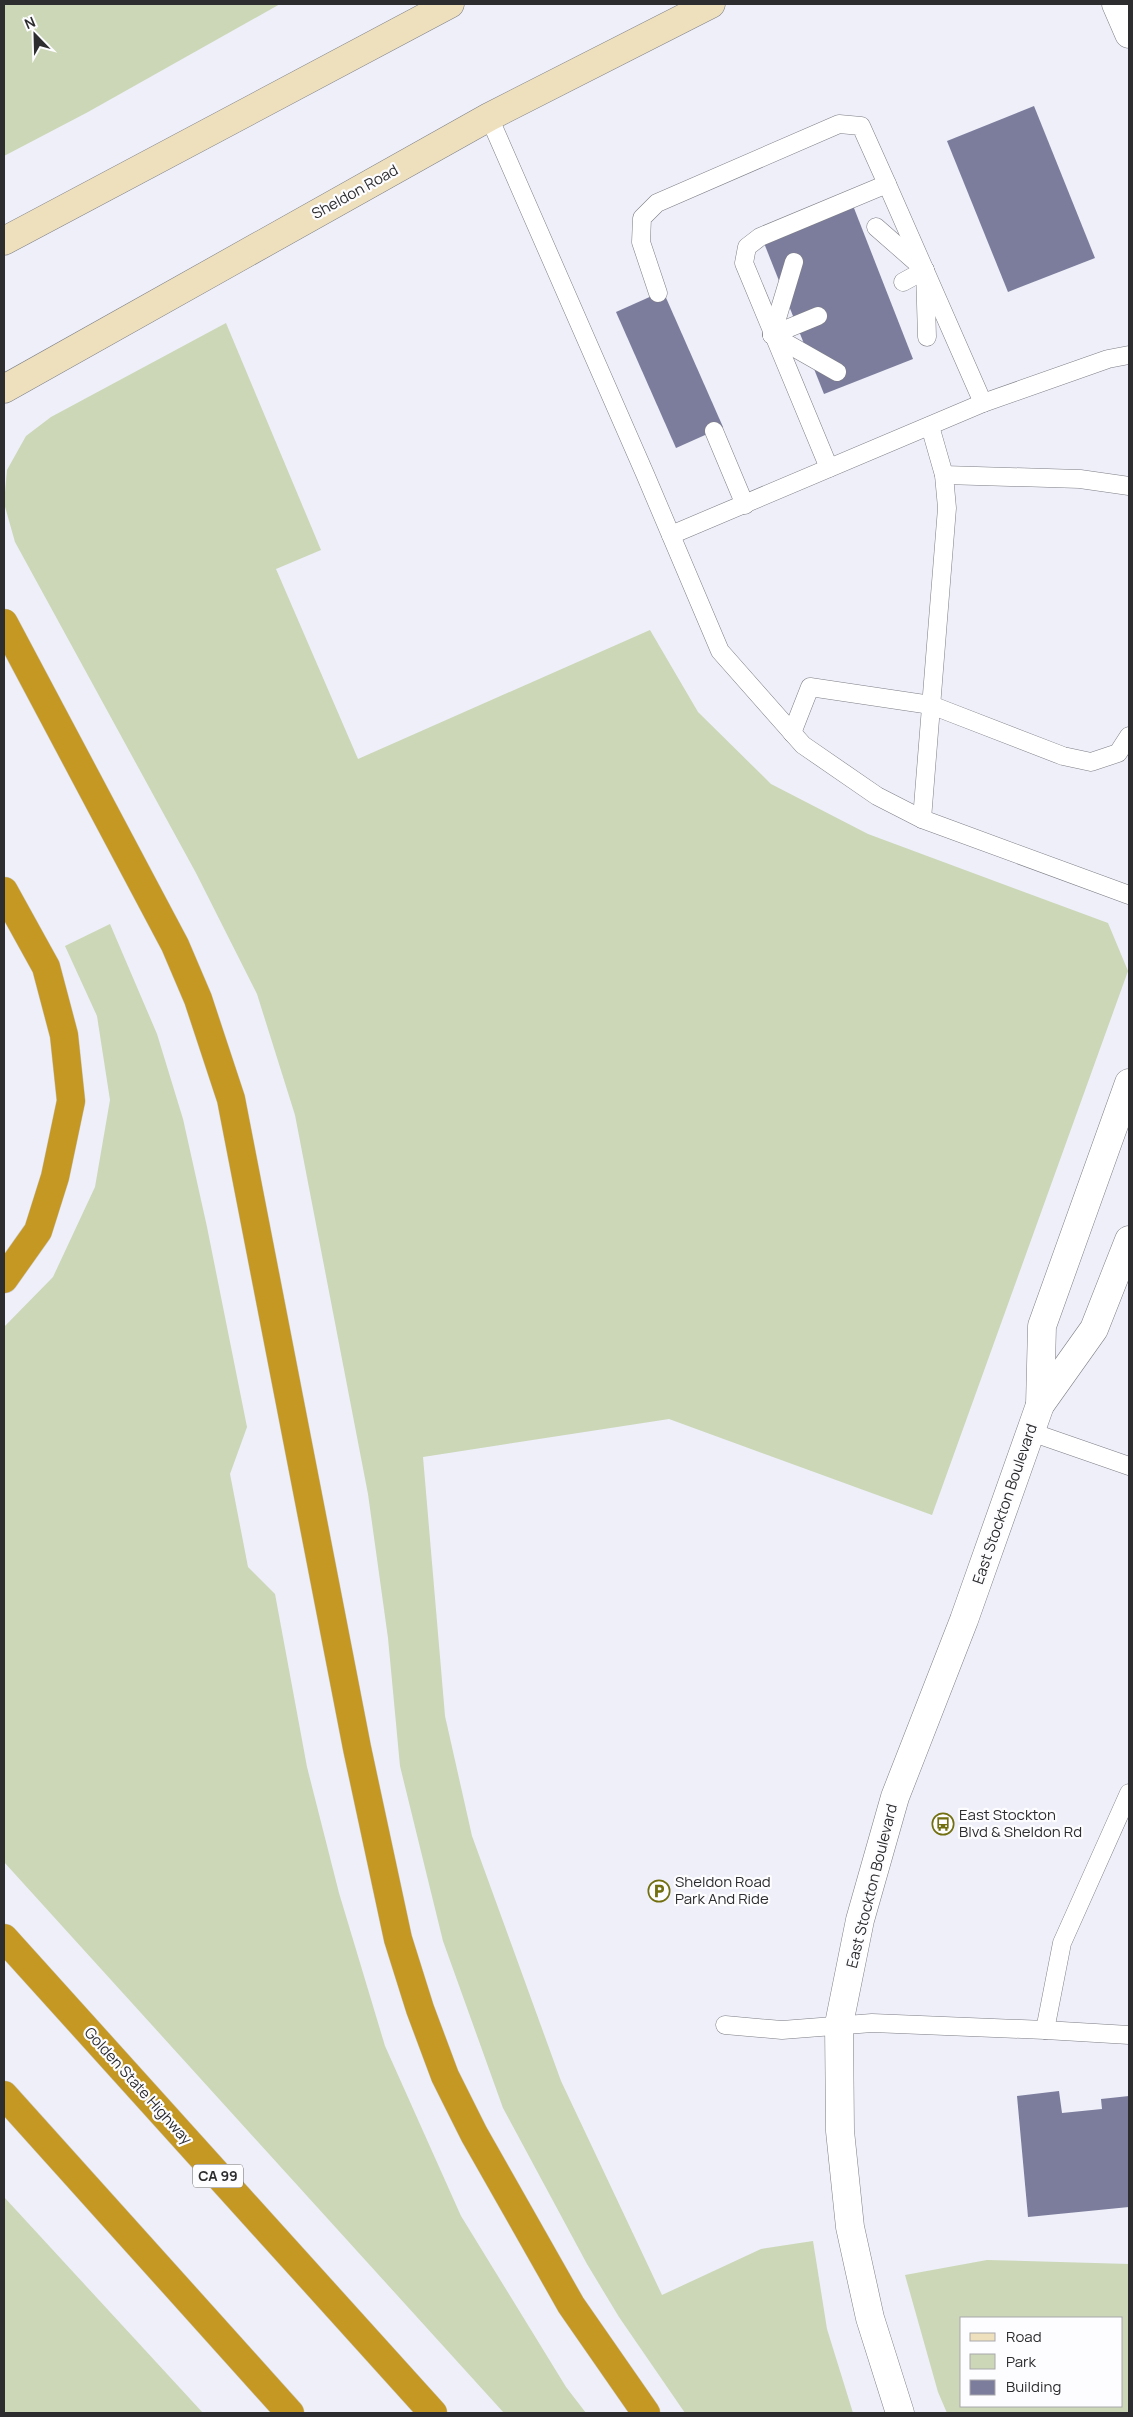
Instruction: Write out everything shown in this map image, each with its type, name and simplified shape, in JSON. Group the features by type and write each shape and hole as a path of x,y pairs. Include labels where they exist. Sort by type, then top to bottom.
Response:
{"highway":[{"path":"4,623 175,945 198,999 231,1099 357,1748 398,1939 420,2009 445,2076 474,2134 571,2305 646,2413"},
{"path":"4,891 46,967 64,1035 71,1102 55,1177 38,1231 4,1279"},
{"name":"Golden State Highway","path":"4,1938 433,2413"},
{"path":"4,2095 290,2413"}],"main road":[{"path":"4,241 450,4"},
{"name":"Sheldon Road","path":"4,389 489,117 711,4"}],"street":[{"path":"1116,4 1129,34"},
{"name":"East Stockton Boulevard","path":"1040,1405 1042,1326 1129,1082"},
{"name":"East Stockton Boulevard","path":"900,2413 870,2318 850,2227 840,2131 839,2024 860,1920 895,1797 964,1620 1040,1405 1094,1329 1129,1240"}],"lane":[{"path":"489,117 720,652 803,746 877,796 922,819 1129,895"},
{"path":"658,293 641,242 642,218 657,203 839,124 861,126 983,403"},
{"path":"829,468 772,335 744,263 748,247 760,237 887,184"},
{"path":"876,227 925,270 927,336"},
{"path":"772,335 794,262"},
{"path":"903,282 925,270"},
{"path":"772,335 818,316"},
{"path":"772,335 837,372"},
{"path":"671,535 983,403 1108,359 1129,355"},
{"path":"922,819 947,508 944,475 930,426"},
{"path":"714,431 745,505"},
{"path":"944,475 1080,479 1129,486"},
{"path":"792,733 810,686 931,705 1063,756 1091,762 1118,753 1129,736"},
{"path":"1031,1432 1129,1466"},
{"path":"1045,2030 1062,1943 1129,1793"},
{"path":"725,2025 782,2030 839,2024 872,2023 1045,2030 1129,2036"}],"green space":[{"path":"4,4 280,4 88,112 4,156"},
{"path":"226,323 321,550 276,569 358,759 650,630 698,712 771,784 868,834 1108,923 1128,971 932,1515 669,1419 423,1457 445,1716 472,1836 561,2081 662,2295 761,2249 813,2241 827,2329 853,2413 685,2413 619,2317 587,2264 503,2108 443,1941 400,1766 388,1638 368,1494 295,1115 257,994 196,873 15,542 4,503 7,470 26,436 51,417"},
{"path":"110,924 157,1034 183,1119 207,1227 247,1427 230,1474 248,1567 275,1594 307,1767 339,1893 385,2046 461,2216 566,2387 586,2413 504,2413 4,1862 4,1327 53,1277 95,1187 110,1100 97,1016 65,946"},
{"path":"4,2197 203,2413 4,2413"},
{"path":"987,2260 1129,2264 1129,2413 947,2413 938,2392 905,2275"}],"building":[{"path":"1034,106 1095,258 1008,292 947,141"},
{"path":"852,203 913,359 824,394 762,238"},
{"path":"663,291 723,427 676,448 616,312"},
{"path":"1059,2091 1062,2113 1102,2109 1101,2099 1129,2096 1129,2207 1028,2217 1017,2096"}],"place":[{"name":"East Stockton Blvd & Sheldon Rd","path":"943,1824"},
{"name":"Sheldon Road Park And Ride","path":"659,1891"}]}
